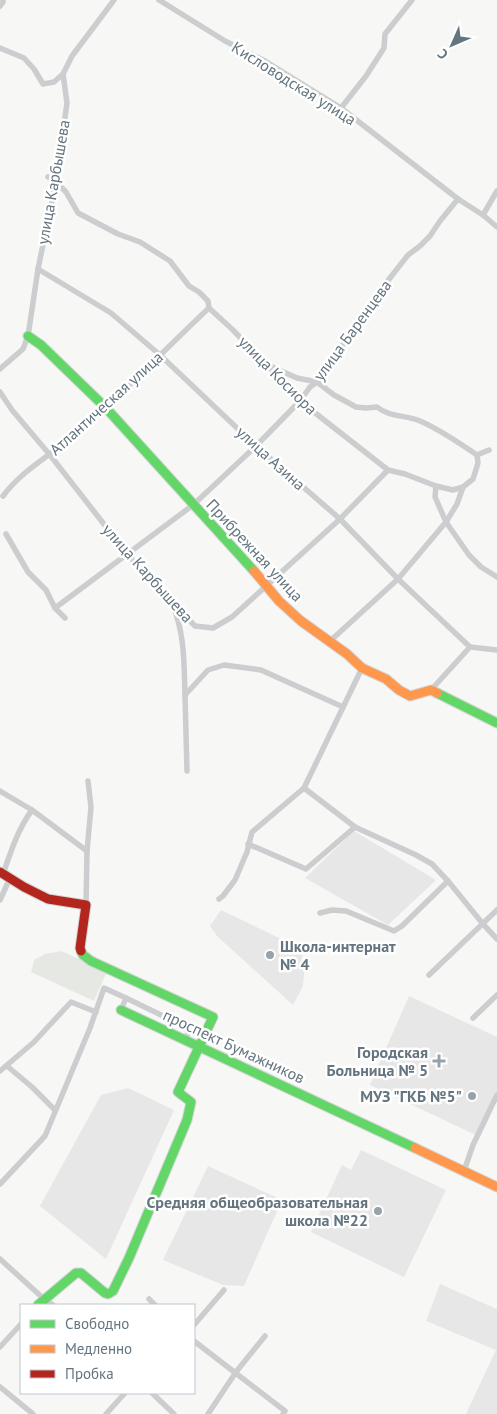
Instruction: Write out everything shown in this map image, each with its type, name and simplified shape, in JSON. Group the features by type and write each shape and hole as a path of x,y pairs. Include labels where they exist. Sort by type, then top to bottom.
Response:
{"street":[{"path":"0,6 3,0"},
{"path":"0,48 24,58 34,69 43,84 54,82 63,74 72,56 114,0"},
{"name":"Кисловодская улица","path":"159,0 225,41 265,61 341,108 497,227"},
{"path":"341,108 366,76 384,48 385,34 412,0"},
{"name":"улица Карбышева","path":"0,369 23,349 28,336 38,269 56,182 67,103 63,74"},
{"name":"улица Косиора","path":"48,177 66,192 78,213 118,234 140,242 170,261 189,286 208,301 209,308 233,330 300,401 388,470 405,474 436,486 453,490 462,488"},
{"path":"483,215 497,191"},
{"name":"улица Баренцева","path":"55,608 193,505 256,446 300,401 310,387 317,382 408,255 430,236 458,199"},
{"name":"улица Азина","path":"38,269 111,313 160,355 256,446 340,518 398,579 470,647"},
{"name":"Атлантическая улица","path":"3,496 10,487 42,459 77,434 106,408 209,308"},
{"name":"Прибрежная улица","path":"28,336 41,345 106,408 279,601 301,621 347,654 362,668 386,679 410,696 431,690"},
{"path":"264,363 297,378 317,382 356,407 377,407 387,414 420,421 457,441 477,455 478,463 473,479 462,488 457,504 446,522 398,579 329,642"},
{"name":"улица Карбышева","path":"0,392 12,410 128,554 154,584 196,626 213,628 232,617 340,518 388,470"},
{"path":"477,455 489,450"},
{"path":"436,486 435,497 446,522 469,555 481,567 497,577"},
{"path":"6,534 28,572 46,590 55,608 65,618"},
{"path":"171,601 181,629 187,771"},
{"path":"497,650 470,647 431,690 497,723"},
{"path":"185,695 208,670 224,665 262,670 343,707"},
{"path":"219,899 236,880 247,852 252,832 304,788 362,668"},
{"path":"0,1259 41,1302 76,1273 81,1273 105,1293 108,1294 113,1291 129,1258 187,1120 191,1102 178,1092 213,1017 91,961 83,955 80,948 86,905 86,851 91,807 88,781"},
{"path":"304,788 355,827 432,864 448,880 482,924 497,939"},
{"path":"0,791 32,810 86,851"},
{"path":"0,900 4,875 16,836 24,820 32,810"},
{"path":"248,844 306,869 355,827"},
{"path":"4,875 48,900 86,905"},
{"path":"320,913 332,910 346,911 394,931 402,926 448,880"},
{"path":"429,975 497,910"},
{"path":"0,1184 45,1136 104,988 190,1029 184,1040"},
{"path":"473,1018 497,995"},
{"path":"121,1010 126,998"},
{"path":"0,1071 34,1042 72,1002 96,1012"},
{"name":"проспект Бумажников","path":"121,1010 497,1187"},
{"path":"7,1066 32,1086 55,1110"},
{"path":"464,1171 473,1145 497,1095"},
{"path":"195,1324 224,1290"},
{"path":"149,1299 154,1304"},
{"path":"0,1347 20,1325"},
{"path":"208,1414 236,1372 265,1336"},
{"path":"195,1342 286,1411 283,1414"},
{"path":"0,1387 33,1414"},
{"path":"106,1414 124,1394"},
{"path":"153,1394 174,1414"}],"shaded area":[{"path":"354,831 436,880 388,925 305,878"},
{"name":"Школа-интернат № 4","path":"221,910 304,950 301,961 305,965 303,986 293,1005 217,936 210,926"},
{"path":"61,951 107,971 94,1001 31,972 34,960 45,954"},
{"name":"Городская Больница № 5","path":"409,996 497,1037 497,1099 480,1137 370,1085"},
{"path":"128,1088 174,1110 106,1259 40,1206 101,1095"},
{"name":"Средняя общеобразовательная школа №22","path":"361,1150 446,1190 404,1277 311,1232 342,1165 351,1170"},
{"path":"208,1166 282,1200 244,1286 223,1285 163,1260"},
{"path":"440,1284 497,1309 497,1414 466,1414 496,1350 426,1321"}],"traffic: fast":[{"path":"28,336 41,345 106,408 254,571"},
{"path":"437,693 497,723"},
{"path":"39,1304 76,1273 81,1273 105,1293 108,1294 113,1291 129,1258 187,1120 191,1102 178,1092 213,1017 91,961 81,951"},
{"path":"121,1010 415,1148"}],"traffic: slow":[{"path":"254,571 279,601 301,621 347,654 362,668 386,679 410,696 431,690 437,693"},
{"path":"415,1148 497,1187"}],"traffic: jam":[{"path":"0,872 48,899 86,905 81,951"}],"place":[{"name":"Школа-интернат № 4","path":"270,955"},
{"name":"Городская Больница № 5","path":"439,1061"},
{"name":"МУЗ \"ГКБ №5\"","path":"472,1096"},
{"name":"Средняя общеобразовательная школа №22","path":"378,1211"}]}
